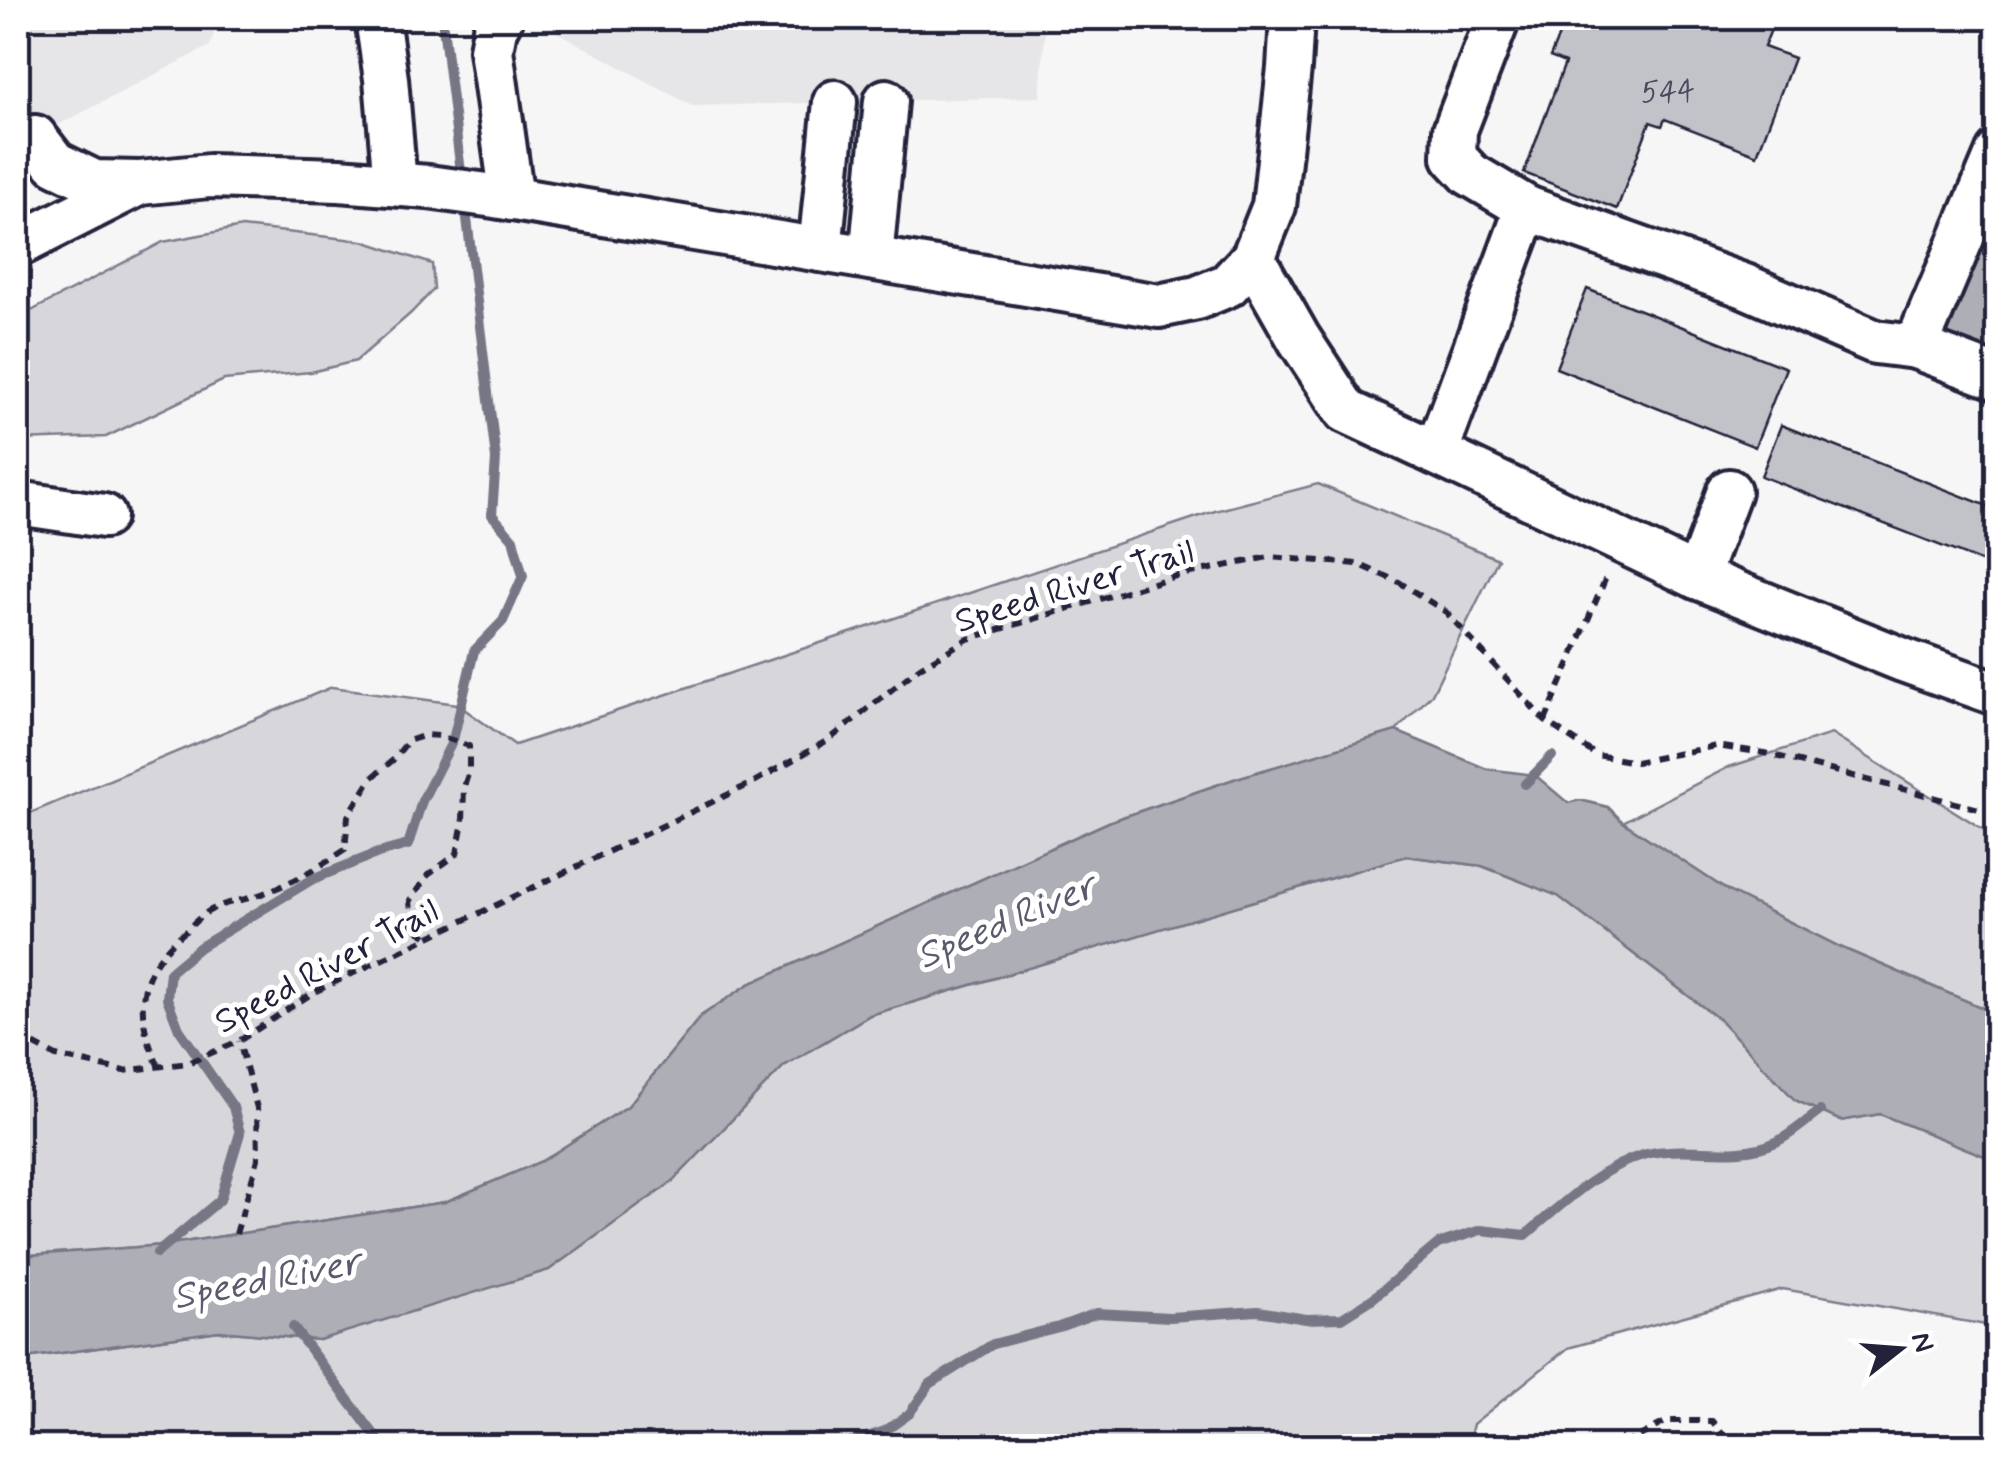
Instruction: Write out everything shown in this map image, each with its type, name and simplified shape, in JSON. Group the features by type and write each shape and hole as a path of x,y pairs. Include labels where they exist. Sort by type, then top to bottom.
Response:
{"lane":[{"path":"378,18 386,79 412,186"},
{"path":"502,18 494,29 491,50 504,198"},
{"path":"35,137 55,163 94,182 140,183 210,176 412,186 1159,306 1198,298 1228,285 1253,258 1274,206 1292,18"},
{"path":"1498,18 1455,130 1454,157 1470,174 1527,208 1745,286 1875,342 1916,347 1998,378"},
{"path":"870,258 886,101"},
{"path":"820,250 835,102"},
{"path":"1916,347 1998,152"},
{"path":"18,245 140,183"},
{"path":"1436,452 1527,208"},
{"path":"1253,258 1299,340 1346,411 1697,577 1998,694"},
{"path":"1697,577 1729,490"},
{"path":"18,503 104,516"}],"path":[{"name":"Speed River Trail","path":"18,1036 56,1056 124,1071 188,1063 239,1041 314,992 752,783 830,739 920,667 968,639 1176,576 1269,557 1358,564 1399,582 1446,612 1545,721 1596,755 1636,762 1716,746 1749,750 1998,814"},
{"path":"1545,721 1597,600"},
{"path":"159,1067 148,1045 142,1004 150,971 170,943 212,909 306,876 345,850 348,816 372,778 408,742 426,735 469,746 458,854 428,874 410,900 412,925 428,938"},
{"path":"236,1234 258,1160 258,1108 239,1041"},
{"path":"1625,1446 1667,1421 1712,1421 1732,1446"}],"shaded area":[{"path":"18,18 218,20 210,46 18,146"},
{"path":"531,18 1046,18 1040,97 692,106"},
{"path":"242,227 363,241 432,264 434,289 356,361 311,372 224,380 106,437 18,440 18,318 163,242"},
{"path":"1318,484 1498,559 1432,694 1396,731 1237,778 1111,821 749,984 701,1016 628,1106 542,1161 445,1202 164,1245 18,1256 18,818 332,687 457,704 515,745 1215,511"},
{"path":"1831,734 1997,838 1997,1014 1840,947 1728,891 1623,822 1729,767"},
{"path":"1406,856 1482,866 1558,896 1720,1020 1795,1100 1841,1121 1880,1114 1997,1161 1997,1327 1783,1289 1568,1348 1473,1424 1468,1446 18,1446 18,1359 219,1331 320,1340 672,1182 784,1066 870,1015"}],"water":[{"path":"1997,207 1997,358 1946,338"},
{"name":"Speed River","path":"1396,731 1487,769 1535,775 1568,803 1580,800 1608,807 1623,822 1728,891 1840,947 1997,1014 1997,1161 1880,1114 1841,1121 1795,1100 1720,1020 1558,896 1482,866 1406,856 870,1015 784,1066 672,1182 549,1270 319,1340 219,1331 18,1359 18,1256 164,1245 445,1202 542,1161 628,1106 701,1016 749,984 1111,821 1237,778"}],"building":[{"path":"1566,18 1749,18 1772,27 1764,47 1794,58 1757,155 1665,119 1662,126 1650,122 1617,209 1524,173 1565,63 1550,57"},
{"path":"1587,289 1786,368 1755,447 1556,368"},
{"path":"1781,425 1998,510 1998,568 1761,476"}],"waterway":[{"path":"442,18 462,180"},
{"path":"157,1253 220,1200 240,1133 233,1107 179,1029 167,998 170,972 200,947 313,879 408,845 422,801 453,740 474,651 503,621 523,576 513,539 492,515 496,459 465,202"},
{"path":"1525,784 1552,756"},
{"path":"841,1446 885,1431 909,1414 930,1384 993,1344 1097,1313 1170,1317 1258,1311 1306,1319 1342,1318 1372,1299 1438,1244 1481,1230 1526,1235 1582,1188 1629,1160 1662,1151 1761,1148 1782,1139 1820,1111"},
{"path":"293,1327 383,1446"}]}
